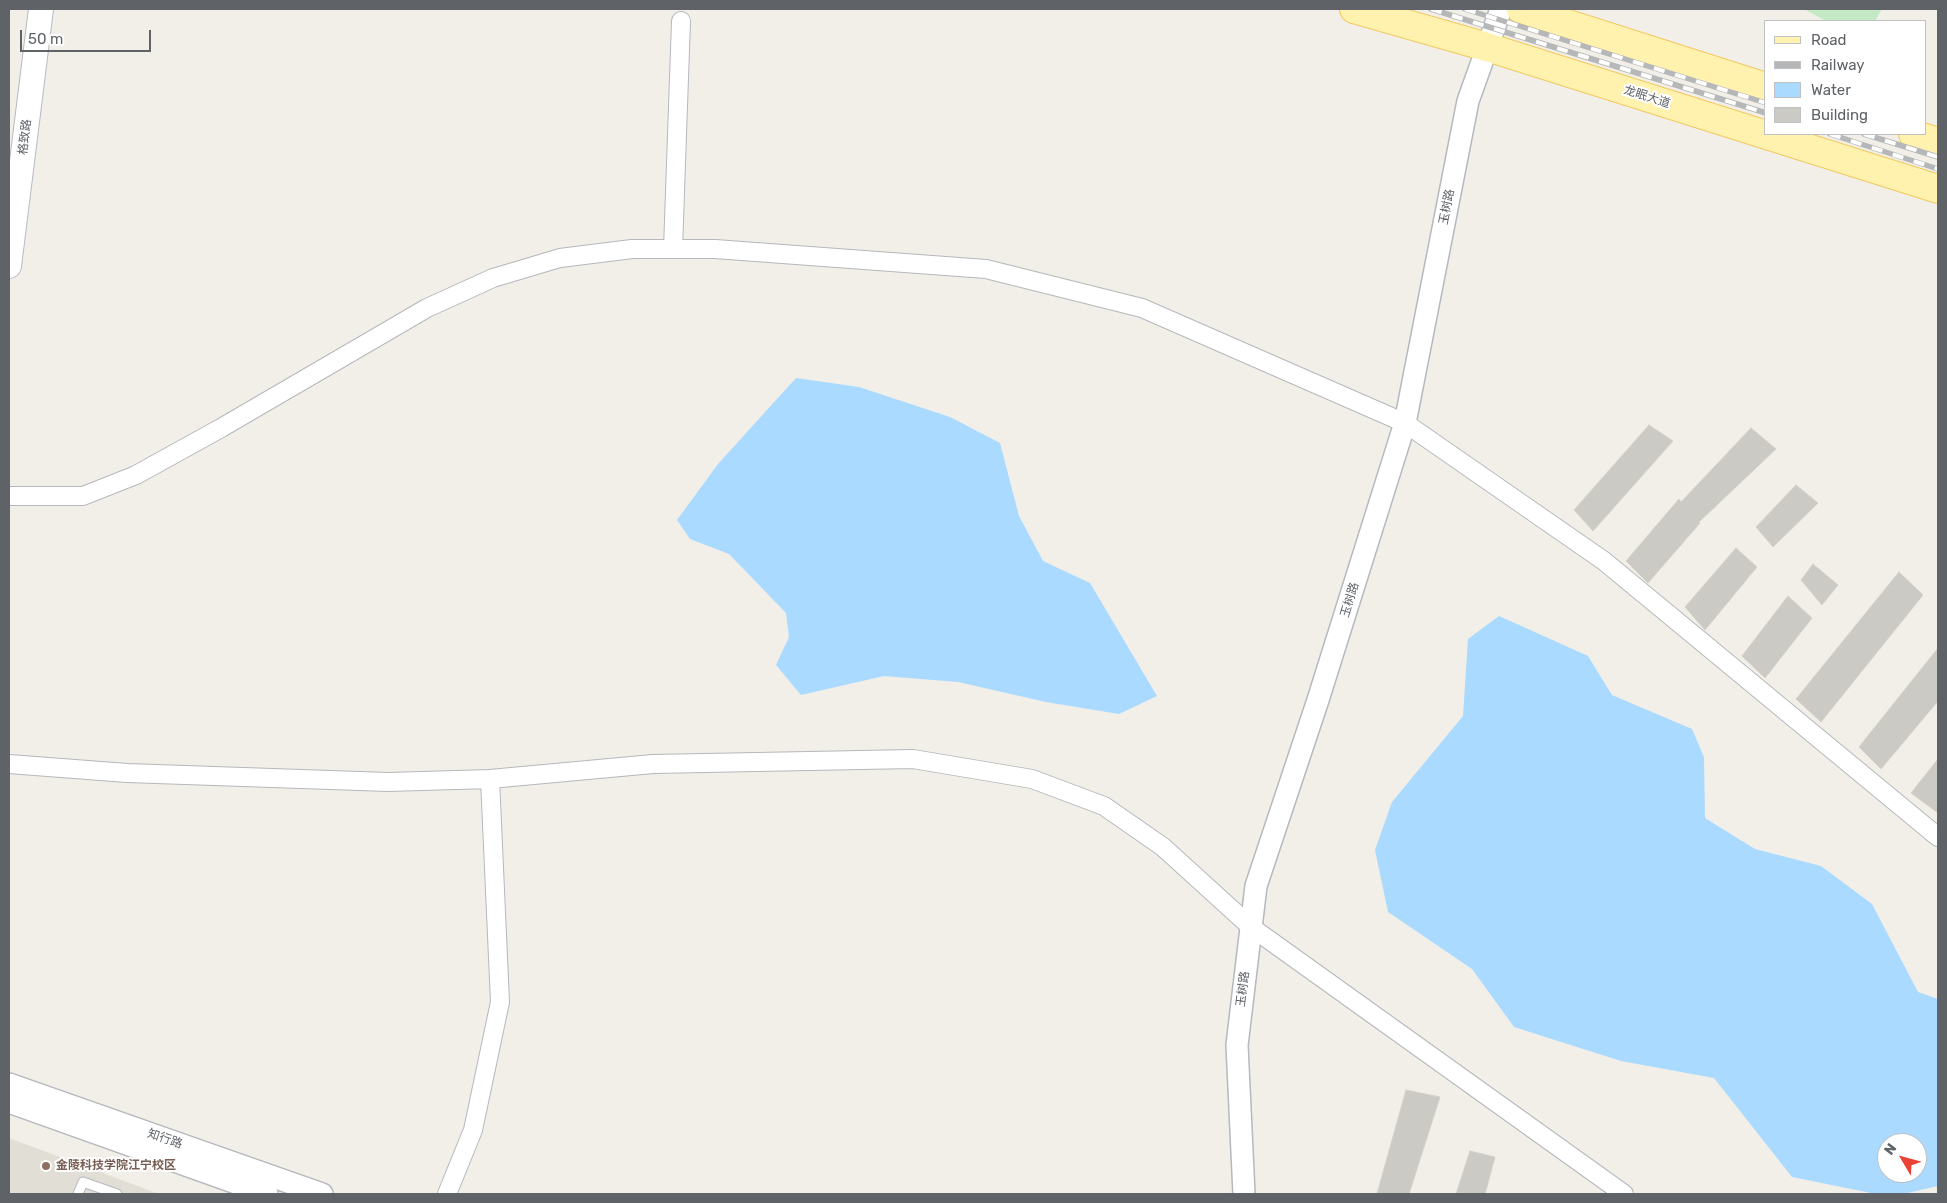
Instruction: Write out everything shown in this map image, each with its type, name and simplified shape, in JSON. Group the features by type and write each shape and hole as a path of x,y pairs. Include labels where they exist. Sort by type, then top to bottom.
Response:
{"main road":[{"name":"格致路","path":"9,266 41,9"},
{"name":"龙眠大道","path":"1354,9 1487,47 1764,135"},
{"path":"1521,9 1764,86"},
{"name":"龙眠大道","path":"1765,135 1938,190"},
{"path":"1916,135 1938,142"}],"street":[{"name":"玉树路","path":"1244,1194 1237,1045 1256,886 1318,700 1405,422 1468,101 1501,9"},
{"path":"673,249 681,21"},
{"path":"9,496 83,496 136,475 222,428 427,308 493,278 560,258 632,250 716,249 986,270 1142,308 1405,422 1604,561 1938,837"},
{"path":"9,764 127,773 388,782 490,779 653,764 913,759 1032,780 1104,806 1163,847 1251,927 1624,1194"},
{"path":"446,1194 473,1130 500,1002 490,779"},
{"name":"知行路","path":"9,1084 322,1194"},
{"name":"知行路","path":"9,1102 268,1194"}],"lane":[{"path":"78,1194 83,1182 117,1194"}],"shaded area":[{"name":"金陵科技学院江宁校区","path":"9,1138 159,1194 9,1194"}],"green space":[{"path":"1804,9 1882,9 1876,20 1824,20"}],"water":[{"path":"796,378 859,387 950,417 1000,443 1019,516 1043,561 1090,583 1157,696 1119,714 1046,702 958,682 884,676 801,695 776,665 789,637 786,613 729,554 690,539 677,520 718,464"},
{"path":"1499,616 1588,656 1612,695 1692,729 1704,757 1705,818 1755,849 1821,866 1872,904 1918,992 1938,999 1938,1186 1903,1194 1876,1194 1792,1177 1714,1078 1621,1061 1514,1027 1472,969 1388,912 1375,850 1392,802 1463,716 1468,639"}],"building":[{"path":"1649,425 1673,441 1593,531 1574,510"},
{"path":"1751,428 1776,449 1699,522 1648,583 1626,561 1679,499 1681,502"},
{"path":"1796,485 1818,503 1773,547 1756,527"},
{"path":"1736,548 1757,567 1705,630 1685,607"},
{"path":"1813,564 1838,585 1822,605 1801,580"},
{"path":"1899,572 1923,595 1821,722 1796,699"},
{"path":"1788,596 1812,618 1765,678 1742,656"},
{"path":"1938,648 1938,701 1881,769 1859,747"},
{"path":"1938,759 1938,813 1911,793"},
{"path":"1406,1090 1440,1097 1409,1194 1377,1194"},
{"path":"1470,1151 1495,1157 1485,1194 1456,1194"}],"railway":[{"path":"1431,9 1764,112"},
{"path":"1465,9 1764,102"},
{"path":"1833,135 1938,169"},
{"path":"1867,135 1938,157"}],"place":[{"name":"金陵科技学院江宁校区","path":"46,1166"}]}
